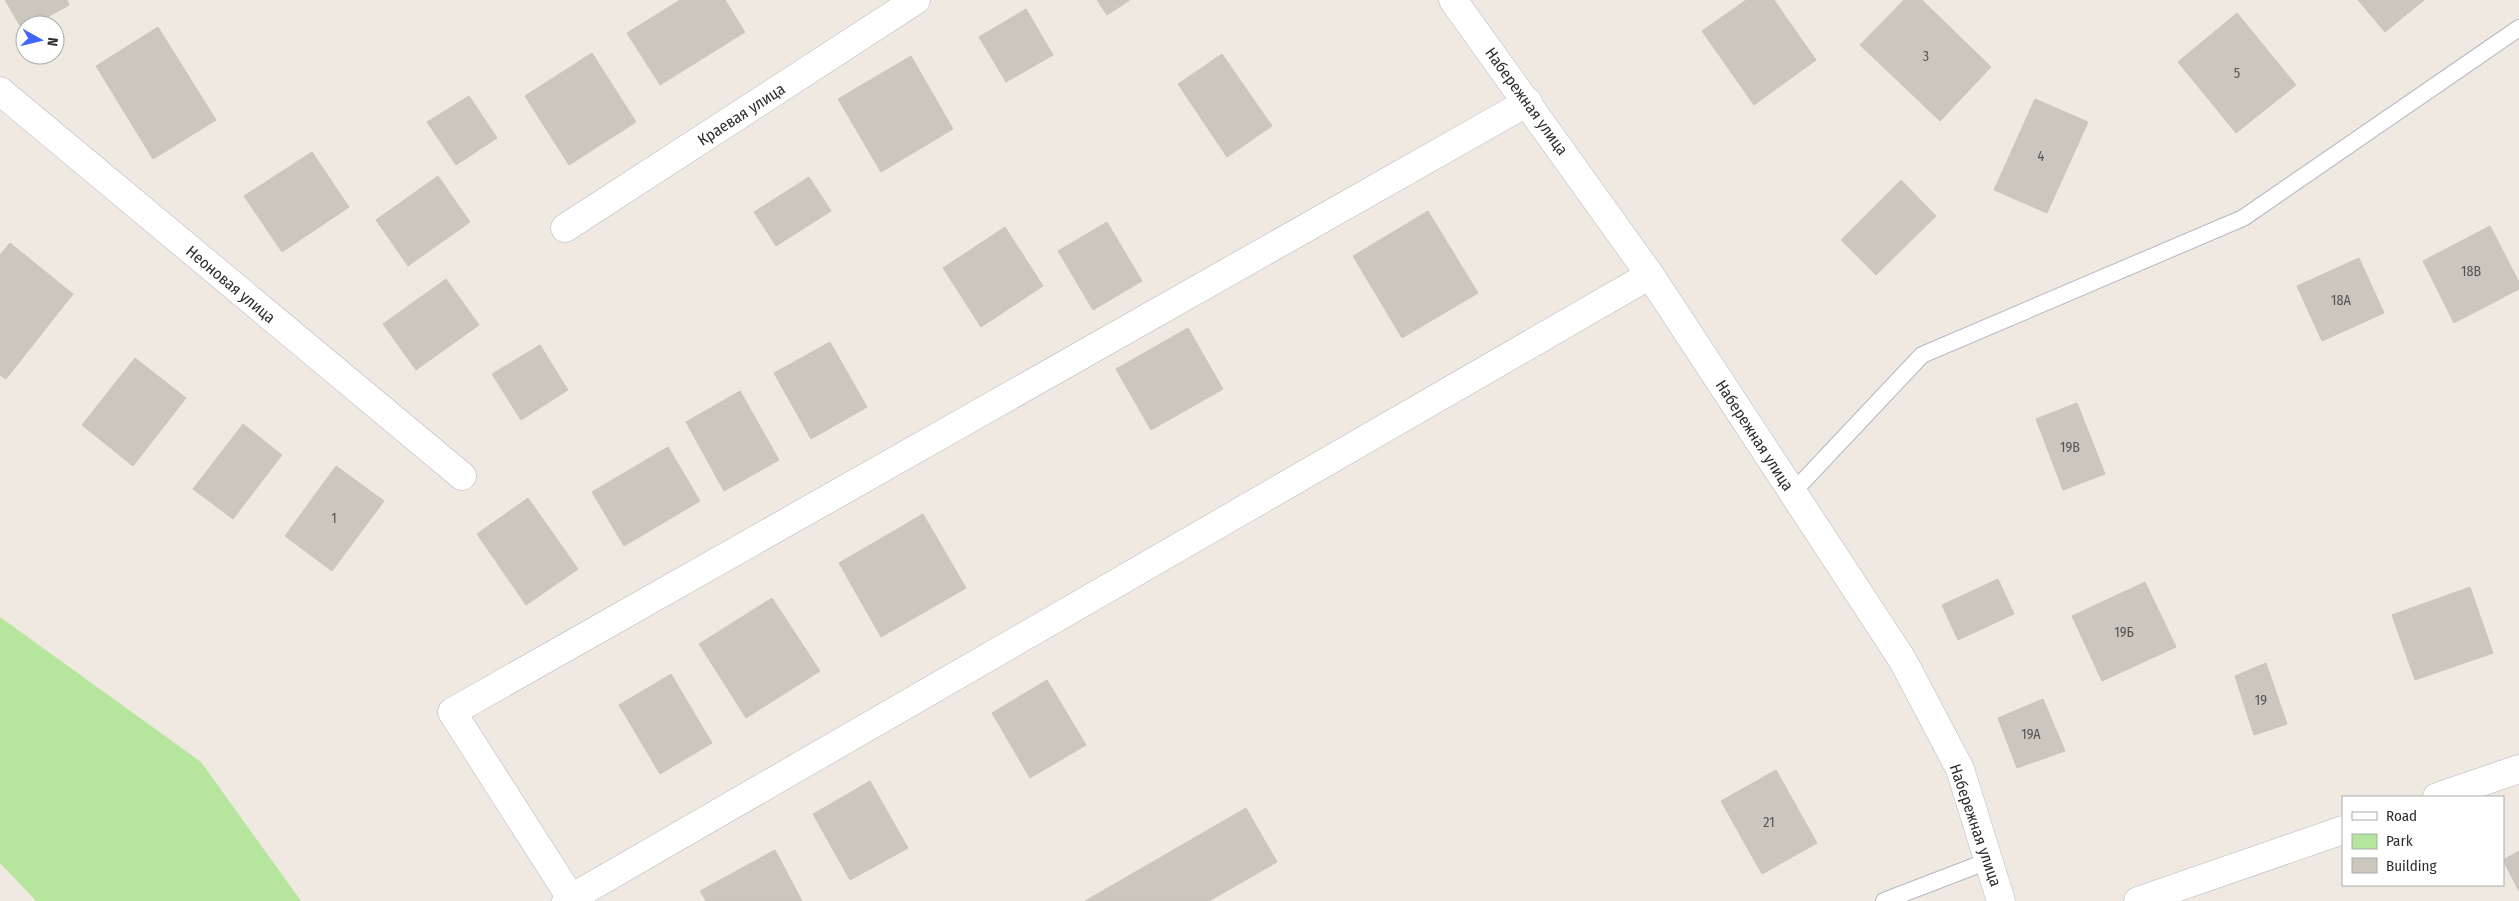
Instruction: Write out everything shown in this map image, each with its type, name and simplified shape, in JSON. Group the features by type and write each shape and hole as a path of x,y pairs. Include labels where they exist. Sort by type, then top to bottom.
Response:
{"street":[{"name":"Краевая улица","path":"565,228 916,0"},
{"name":"Набережная улица","path":"1453,0 1528,102 1650,275 1902,659 1960,770 2001,901"},
{"name":"Неоновая улица","path":"0,91 462,476"},
{"path":"1528,102 452,712 568,900 1650,275"},
{"path":"2440,796 2519,769"},
{"path":"2138,901 2342,830"}],"lane":[{"path":"1792,492 1922,355 2243,218 2519,28"},
{"path":"1884,901 1988,861"}],"green space":[{"path":"0,617 201,762 301,901 36,901 0,863"}],"building":[{"path":"5,0 67,0 69,5 51,15 15,15 15,17"},
{"path":"680,0 725,0 745,32 660,85 627,33"},
{"path":"1097,0 1130,0 1107,15"},
{"path":"1746,0 1774,0 1816,60 1754,105 1702,31"},
{"path":"1904,0 1922,0 1991,67 1940,121 1860,45"},
{"path":"2358,0 2424,0 2385,32"},
{"path":"1026,9 1053,55 1006,82 979,37"},
{"path":"2237,13 2296,85 2236,133 2178,62"},
{"path":"158,27 216,120 153,159 96,66"},
{"path":"592,53 636,122 569,165 525,96"},
{"path":"1222,54 1272,126 1227,157 1178,84"},
{"path":"911,56 953,129 881,172 838,99"},
{"path":"469,96 497,138 456,165 427,122"},
{"path":"2035,99 2088,122 2047,213 1994,190"},
{"path":"312,152 349,207 282,252 244,196"},
{"path":"438,176 470,222 408,266 376,220"},
{"path":"809,177 831,211 776,246 754,212"},
{"path":"1901,180 1936,216 1876,275 1841,240"},
{"path":"1428,211 1478,293 1402,338 1353,256"},
{"path":"1107,222 1142,281 1093,310 1058,251"},
{"path":"2490,226 2519,282 2519,289 2454,323 2423,261"},
{"path":"1005,227 1043,286 981,327 943,268"},
{"path":"10,243 73,294 6,379 0,375 0,255"},
{"path":"2359,258 2384,313 2322,341 2297,286"},
{"path":"446,279 479,325 416,370 383,324"},
{"path":"1188,328 1223,389 1151,430 1116,369"},
{"path":"830,342 867,407 811,439 774,373"},
{"path":"540,345 568,390 521,420 492,374"},
{"path":"135,358 186,398 133,466 82,425"},
{"path":"740,391 779,460 724,491 686,422"},
{"path":"2077,403 2105,474 2063,490 2036,419"},
{"path":"243,424 282,455 233,519 193,489"},
{"path":"668,447 700,501 624,546 592,492"},
{"path":"336,466 384,501 332,571 285,536"},
{"path":"528,498 578,569 526,605 477,534"},
{"path":"923,514 966,588 881,637 839,563"},
{"path":"1998,579 2014,614 1958,640 1942,605"},
{"path":"2145,582 2176,647 2102,681 2072,616"},
{"path":"2470,587 2493,653 2415,680 2392,615"},
{"path":"772,598 820,671 746,718 699,644"},
{"path":"2266,663 2287,724 2254,735 2235,676"},
{"path":"671,674 712,743 660,774 619,705"},
{"path":"1047,680 1086,745 1030,778 992,713"},
{"path":"2043,699 2065,751 2017,768 1998,718"},
{"path":"1776,770 1817,843 1762,874 1721,801"},
{"path":"870,781 908,848 850,880 813,814"},
{"path":"1246,808 1277,862 1209,901 1085,901"},
{"path":"775,850 802,901 706,901 700,891"},
{"path":"2519,851 2519,891 2504,862 2504,859"}]}
